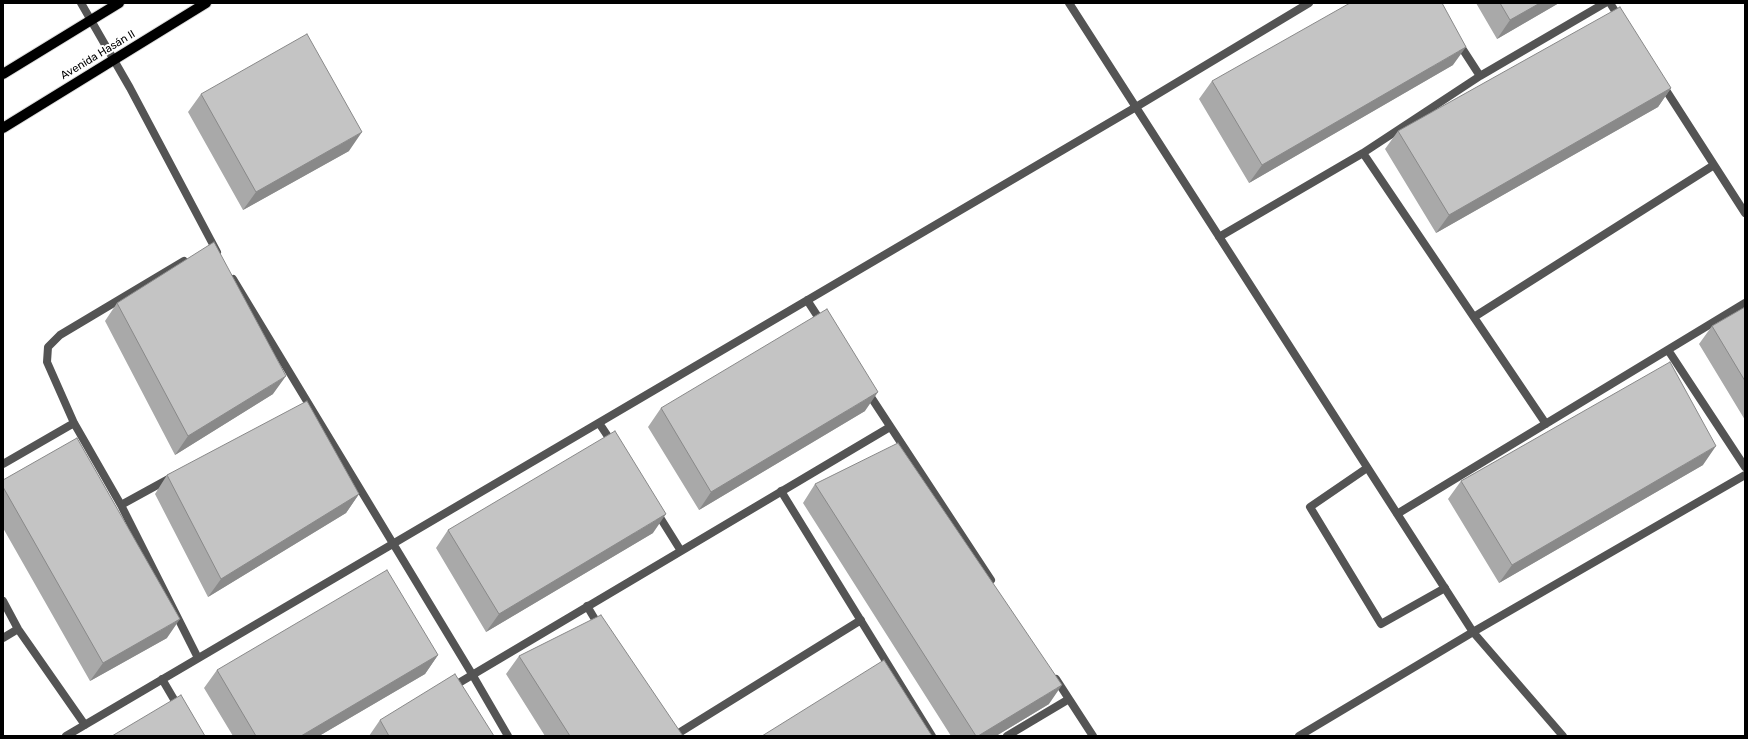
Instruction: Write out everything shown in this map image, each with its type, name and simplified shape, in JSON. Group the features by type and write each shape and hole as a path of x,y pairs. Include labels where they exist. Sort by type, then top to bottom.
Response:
{"main road":[{"path":"3,74 119,3"},
{"name":"Avenida Hasán II","path":"3,128 206,3"}],"street":[{"path":"81,3 130,88 209,246 220,258"},
{"path":"1069,3 1473,632 1563,736"},
{"path":"66,736 1136,107 1309,3"},
{"path":"1219,237 1363,153 1480,76 1605,3"},
{"path":"1610,3 1627,29"},
{"path":"1454,36 1480,76"},
{"path":"1656,74 1745,213"},
{"path":"1363,153 1546,424"},
{"path":"1474,317 1714,165"},
{"path":"193,256 60,335 48,347 47,362 74,423 121,505 198,658"},
{"path":"228,271 304,405 393,544 508,736"},
{"path":"807,300 824,327"},
{"path":"1397,514 1745,303"},
{"path":"1668,350 1745,467"},
{"path":"864,387 995,586"},
{"path":"3,464 74,423"},
{"path":"599,423 619,455"},
{"path":"446,690 890,427"},
{"path":"1368,468 1310,507 1381,624 1445,588"},
{"path":"121,505 183,471"},
{"path":"1299,736 1473,632 1745,475"},
{"path":"782,491 932,736"},
{"path":"652,506 681,551"},
{"path":"3,602 18,629 85,725"},
{"path":"587,606 603,632"},
{"path":"674,736 861,620"},
{"path":"3,638 18,629"},
{"path":"1051,672 1093,736"},
{"path":"162,679 184,717"},
{"path":"1007,736 1069,698"}],"building":[{"path":"1350,3 1442,3 1466,47 1262,165 1212,81"},
{"path":"1500,3 1540,3 1510,20"},
{"path":"1620,7 1671,88 1449,215 1398,131"},
{"path":"307,34 362,132 256,192 201,94"},
{"path":"214,242 286,376 188,436 117,303"},
{"path":"1745,307 1745,381 1712,326"},
{"path":"827,309 878,392 711,492 661,408"},
{"path":"1670,362 1716,446 1512,565 1461,481"},
{"path":"307,401 359,494 221,579 167,475"},
{"path":"615,431 666,514 499,614 448,530"},
{"path":"77,438 180,619 103,663 3,487 3,480"},
{"path":"898,443 1062,685 978,736 976,736 815,484"},
{"path":"387,570 438,655 301,736 256,736 217,670"},
{"path":"601,615 683,736 570,736 519,656"},
{"path":"884,660 932,736 762,736"},
{"path":"455,674 494,736 389,736 380,720"},
{"path":"181,695 205,736 112,736"}]}
